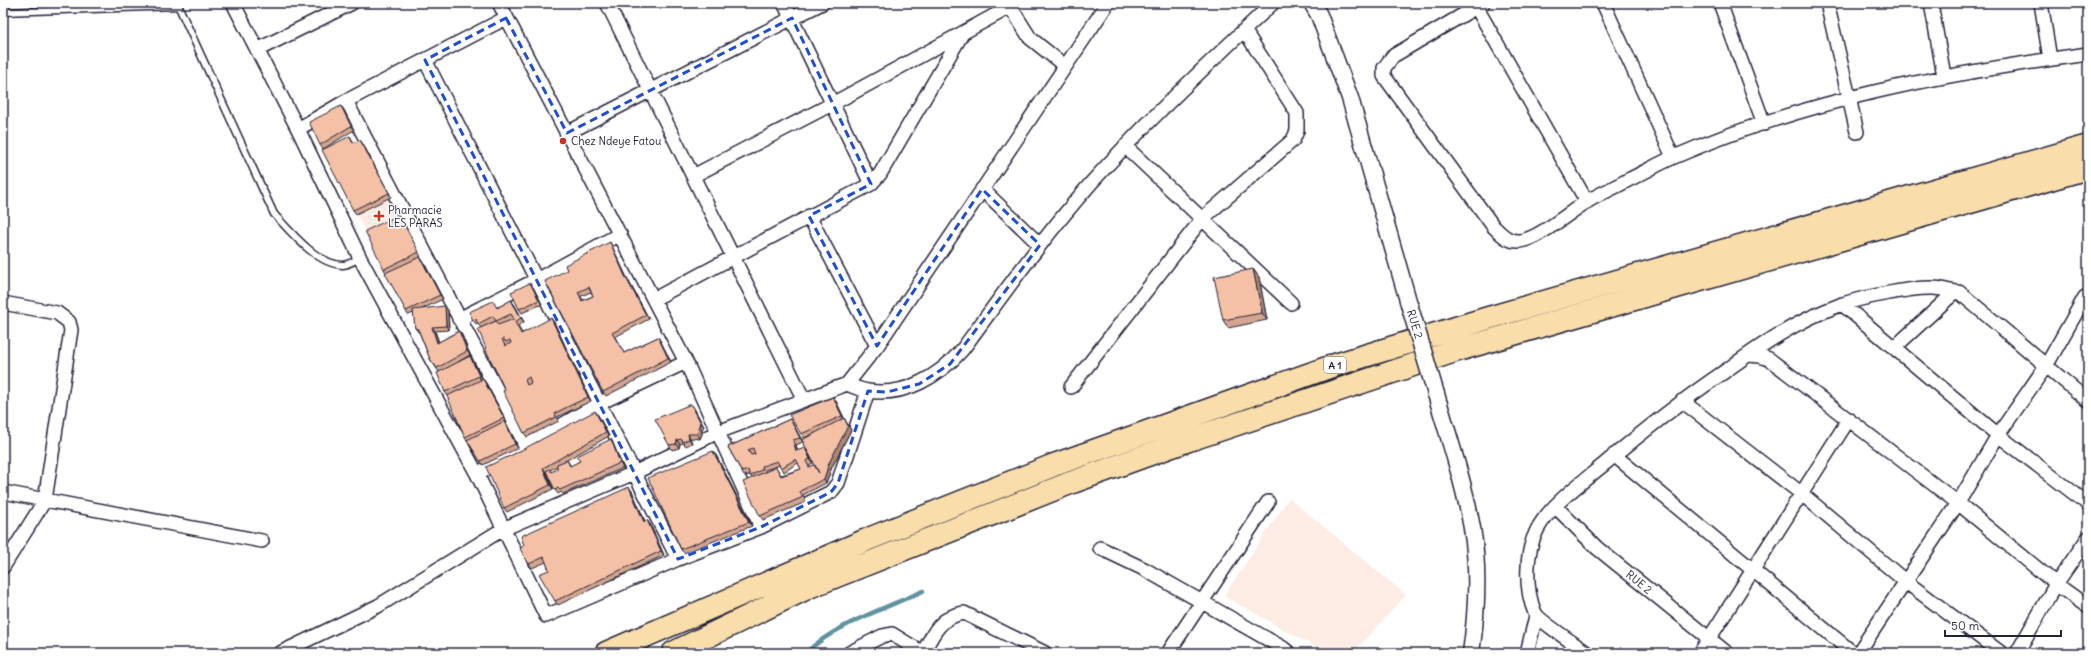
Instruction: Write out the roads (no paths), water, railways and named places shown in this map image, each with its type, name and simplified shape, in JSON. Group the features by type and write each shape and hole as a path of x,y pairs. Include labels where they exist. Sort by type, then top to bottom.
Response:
{"highway":[{"name":"A 1","path":"606,653 871,538 1054,465 1335,365 1485,319 2088,146"},
{"name":"A 1","path":"673,653 809,587 1070,482 1189,440 1458,350 2088,168"}],"street":[{"path":"233,3 298,129 360,258 477,474 546,616 678,559 760,527 830,492 838,483 868,391"},
{"path":"257,50 352,3"},
{"path":"498,3 686,362 760,527"},
{"path":"784,3 834,103 871,184"},
{"path":"567,133 822,3"},
{"path":"280,653 378,606 504,529 634,473 718,432 847,384 877,346 1108,3"},
{"path":"847,384 868,391 887,392 919,384 950,364 1040,245 1092,183 1126,146 1273,3"},
{"name":"RUE 2","path":"1312,3 1319,15 1350,98 1465,494 1472,528 1477,576 1475,625 1471,653"},
{"path":"1603,3 1673,157"},
{"path":"1720,3 1764,124"},
{"path":"1827,3 1857,132"},
{"path":"1931,3 1944,76"},
{"path":"2041,3 2050,59"},
{"path":"609,4 650,91 804,400"},
{"path":"1587,202 1477,4 1393,56 1384,68 1384,76 1502,235 1509,240 1520,241 1527,239 1549,227 1587,202 1673,157 1764,124 1850,97 1944,76 2088,54"},
{"path":"693,176 834,103 962,34 1009,5 1030,38 1066,66"},
{"path":"298,129 346,101 506,18"},
{"path":"1071,387 1202,219 1294,140 1297,131 1297,113 1244,30"},
{"path":"654,299 871,184 880,174 962,34"},
{"path":"425,60 538,279 678,559"},
{"path":"346,101 526,446"},
{"path":"1126,146 1291,303"},
{"path":"982,189 1040,245"},
{"path":"809,216 877,346"},
{"path":"459,319 538,279 620,234"},
{"path":"1527,653 1536,616 1531,601 1530,549 1537,529 1556,506 1614,455 1682,401 1748,355 1803,320 1842,304 1893,293 1933,288 1955,292 1963,295 2088,401"},
{"path":"1895,347 1955,292"},
{"path":"1858,653 1958,503 1998,435 2046,366 2085,297"},
{"path":"3,303 57,313 69,322 70,330 45,500 3,567"},
{"path":"1842,304 1998,435 2088,504"},
{"path":"1748,355 1760,356 1769,359 1958,503 2056,584 2088,607"},
{"path":"477,474 600,403 686,362"},
{"path":"1682,401 1802,494 1905,581 2001,653"},
{"path":"1700,653 1849,420"},
{"path":"1614,455 1853,653"},
{"path":"3,492 262,541"},
{"path":"1168,653 1268,502"},
{"name":"RUE 2","path":"1556,506 1597,548 1727,653"},
{"path":"2017,653 2056,584 2088,538"},
{"path":"1100,548 1144,569 1283,648 1289,653"},
{"path":"849,653 882,636 892,634 923,653 929,641 946,618 964,613 1045,653"},
{"path":"1536,616 1587,653"}],"lane":[{"path":"3,12 178,5 274,214 297,240 328,263 344,265 360,258"}],"waterway":[{"path":"806,653 817,643 845,626 923,591"}],"place":[{"name":"Chez Ndeye Fatou","path":"563,141"},
{"name":"Pharmacie LES PARAS","path":"379,216"}]}
